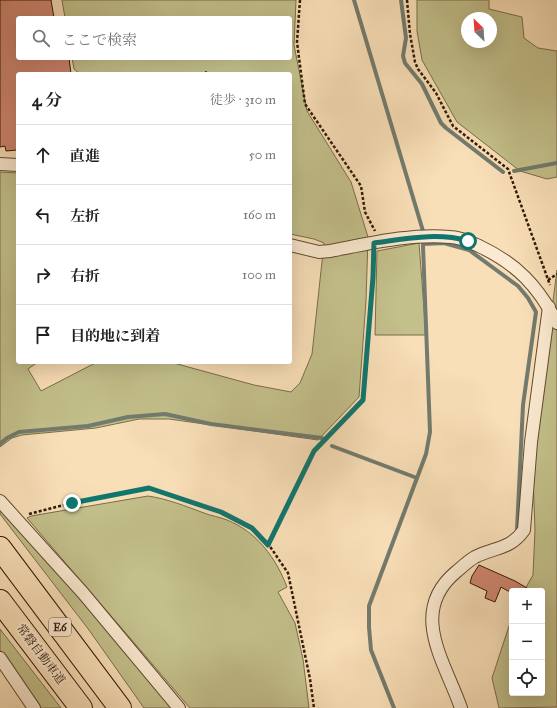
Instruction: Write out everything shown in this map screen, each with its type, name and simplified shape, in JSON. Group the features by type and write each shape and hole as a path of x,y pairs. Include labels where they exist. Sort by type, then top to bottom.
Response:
{"highway":[{"name":"E6","path":"0,548 120,708"},
{"name":"常磐自動車道","path":"0,601 81,708"}],"street":[{"path":"0,164 16,165"},
{"path":"292,246 319,252 430,236 452,237 468,241 510,263 526,277 549,307 557,323"},
{"path":"461,708 436,650 432,629 436,598 441,586 472,558 485,552 506,546 517,539 524,530 531,442 549,307"},
{"path":"0,501 83,593 179,708"},
{"path":"0,658 34,708"}],"path":[{"path":"268,545 314,451 363,400 376,243 365,212 360,186 305,104 297,42 300,0"},
{"path":"407,0 410,34 415,62 418,69 436,93 453,126 508,169 550,285 549,307"},
{"path":"548,280 557,274"},
{"path":"15,518 72,503 149,488 221,512 252,528 268,545 288,573 310,679 314,708"}],"shaded area":[{"path":"62,0 296,0 294,45 307,111 351,182 368,237 366,301 359,397 318,440 169,419 139,419 96,428 22,435 12,438 0,447 0,172 16,173 16,364 35,364 28,369 41,391 93,364 177,364 254,385 291,392 300,383 312,354 324,243 314,239 292,234 292,72 78,72 74,69 72,60 292,60 292,16 65,16"},
{"path":"417,0 489,0 489,9 522,17 524,38 538,48 557,51 557,177 547,179 520,171 457,122 422,60 417,31"},
{"path":"419,243 426,335 375,335 377,251"},
{"path":"557,270 557,707 499,708 492,678 509,626 509,696 545,696 545,588 526,588 533,575 535,530 533,476 536,432"},
{"path":"148,496 176,503 238,525 256,539 271,556 287,587 278,592 295,623 303,659 309,708 190,708 27,518 31,516"},
{"path":"0,506 76,591 172,708 144,708 89,630 0,514"},
{"path":"0,629 61,708 40,708 0,650"}],"building":[{"path":"0,0 51,0 54,16 16,16 16,60 69,60 71,72 16,72 16,150 6,151 5,146 0,147"},
{"path":"479,565 527,588 509,588 508,591 501,587 495,602 485,598 487,591 470,583 472,576"}],"waterway":[{"path":"354,0 423,231"},
{"path":"401,0 406,38 403,56 405,63 422,84 441,123 503,172"},
{"path":"514,171 557,163"},
{"path":"423,244 444,243 469,250 518,286 528,298 536,312 523,405 517,530"},
{"path":"394,708 371,650 369,606 426,454 430,432 423,246"},
{"path":"0,444 7,438 19,432 88,426 128,417 165,414 211,424 322,438"},
{"path":"332,446 417,478"}],"route":[{"path":"72,503 149,488 221,512 252,528 268,545 314,451 363,400 373,277 374,243 430,236 452,237 468,241"}]}
